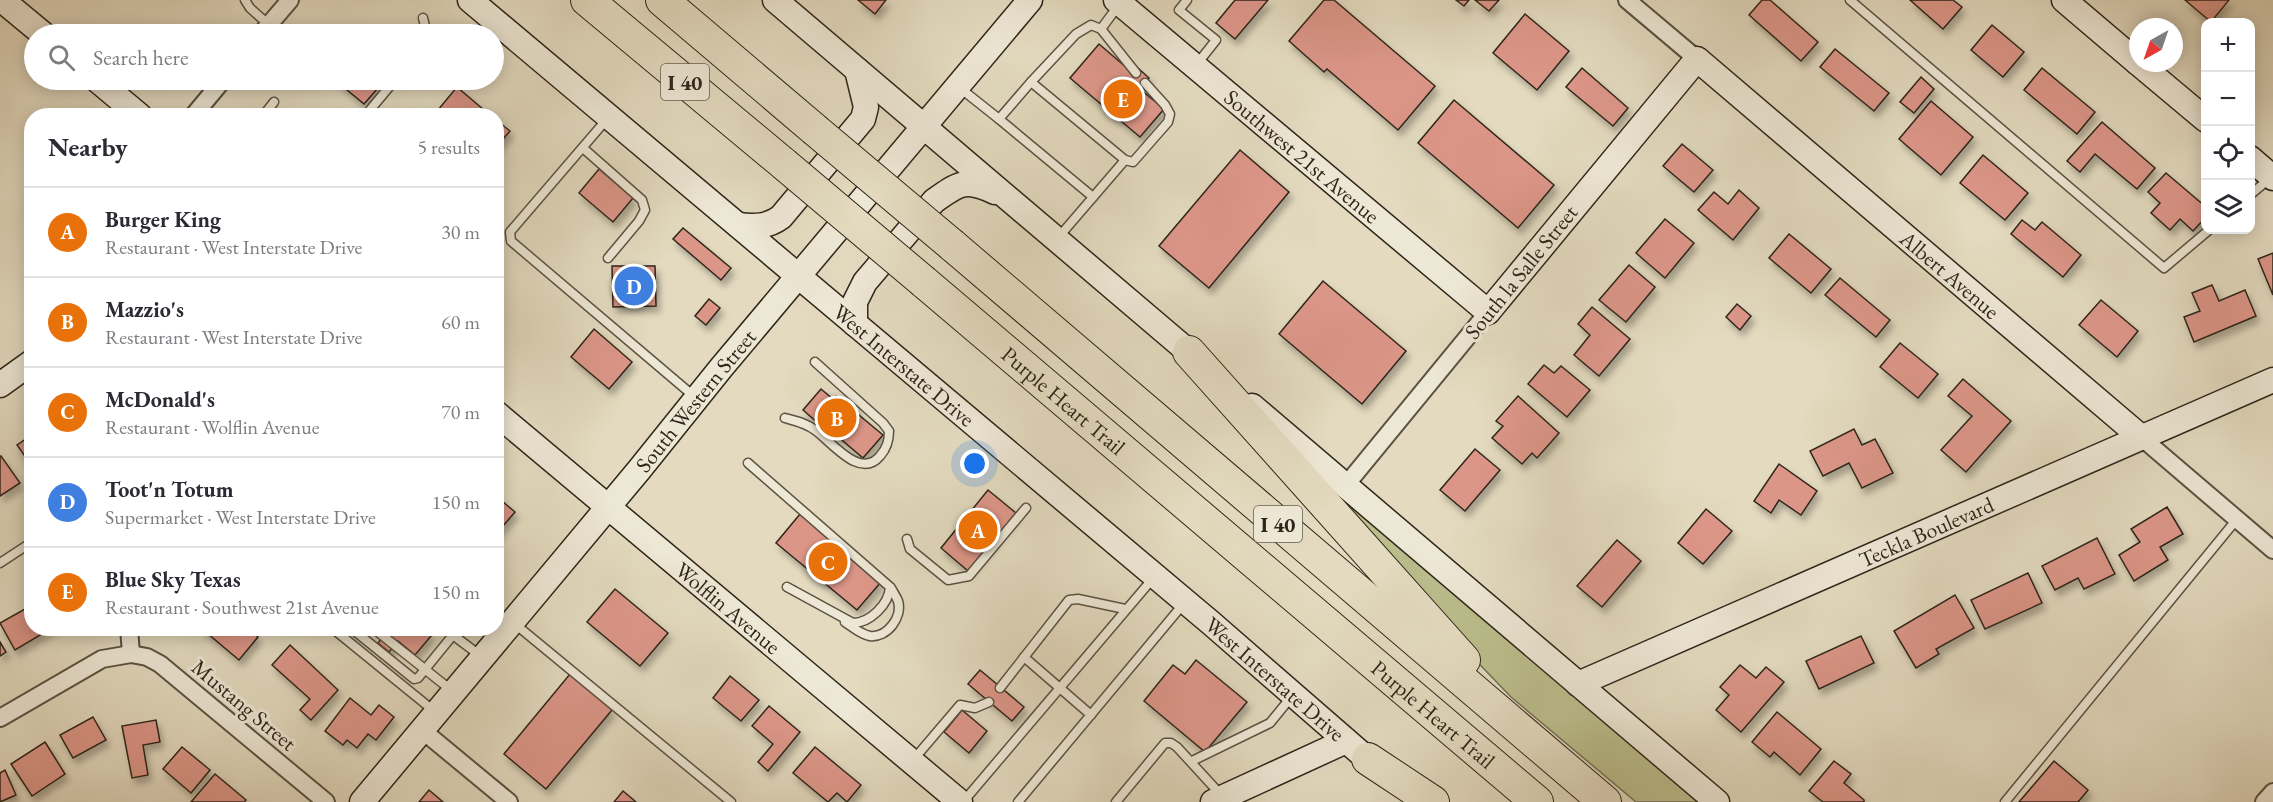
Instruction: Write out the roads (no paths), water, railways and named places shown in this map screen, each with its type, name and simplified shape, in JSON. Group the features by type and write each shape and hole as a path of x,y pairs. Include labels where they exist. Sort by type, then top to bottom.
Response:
{"highway":[{"name":"Purple Heart Trail","path":"587,0 924,282 1537,802"},
{"name":"Purple Heart Trail","path":"662,0 1595,793"},
{"path":"1189,352 1454,649 1595,793"},
{"path":"1357,750 1434,802"}],"main road":[{"path":"2,0 31,24"},
{"name":"West Interstate Drive","path":"470,0 499,24"},
{"path":"775,0 1717,802"},
{"name":"South Western Street","path":"504,632 1030,0"},
{"path":"2064,0 2129,55"},
{"name":"Southwest 21st Avenue","path":"1118,2 1488,312"},
{"name":"West Interstate Drive","path":"504,29 1155,576 1418,802"},
{"name":"South la Salle Street","path":"1488,312 1697,59"},
{"name":"Albert Avenue","path":"1697,59 2142,438"},
{"path":"738,225 762,226 782,217 863,119 866,107 857,70"},
{"path":"2149,72 2201,117"},
{"path":"109,90 130,108"},
{"path":"2255,162 2273,177"},
{"path":"855,324 855,302 865,282 934,201 948,191 965,184 976,183 1010,200"},
{"path":"0,385 24,368"},
{"name":"Teckla Boulevard","path":"1578,684 2273,380"},
{"name":"Wolflin Avenue","path":"504,420 961,802"},
{"name":"South Western Street","path":"362,802 500,636"},
{"path":"1221,800 1357,750"}],"street":[{"path":"270,24 290,0"},
{"name":"Albert Avenue","path":"1627,0 1697,59"},
{"path":"200,108 215,90"},
{"name":"South la Salle Street","path":"1346,485 1488,312"},
{"name":"Albert Avenue","path":"2142,438 2273,550"},
{"path":"129,636 130,654"},
{"name":"Mustang Street","path":"0,718 102,658 130,654 147,657 160,664 326,802"},
{"path":"429,722 508,802"},
{"path":"2264,802 2273,792"}],"lane":[{"path":"240,0 247,4 261,24"},
{"path":"1187,0 1179,10 1216,40 1195,66"},
{"path":"1850,0 2164,268 2205,234"},
{"path":"1101,29 1118,2"},
{"path":"423,18 424,24"},
{"path":"999,119 1076,34 1091,26 1101,29 1136,73"},
{"path":"1031,81 1125,160 1133,162 1168,122 1170,114 1145,83"},
{"path":"958,87 1093,197"},
{"path":"371,108 386,90"},
{"path":"269,108 274,102"},
{"path":"609,117 510,232 511,241 696,399"},
{"path":"583,148 642,200 645,210 639,221 608,258"},
{"path":"1057,240 1125,160"},
{"path":"2255,191 2273,177"},
{"path":"785,418 814,428 854,462 866,465 878,460 885,450 889,440 889,431 883,423 815,362"},
{"path":"748,463 890,587 898,601 898,611 894,623 884,634 871,636 860,633 814,601 788,587"},
{"path":"907,539 910,549 948,580 969,576 1026,508"},
{"path":"2005,802 2237,519"},
{"path":"0,562 24,547"},
{"path":"961,802 1155,576"},
{"path":"830,612 853,623 861,623 883,605 890,596 890,587"},
{"path":"1000,688 1069,600 1078,599 1125,609"},
{"path":"1018,802 1185,602"},
{"path":"512,622 731,802"},
{"path":"340,636 429,722"},
{"path":"361,636 411,677 418,678 450,636"},
{"path":"383,636 454,692"},
{"path":"457,636 482,658"},
{"path":"1024,657 1091,715"},
{"path":"1191,761 1270,723 1293,695"},
{"path":"912,761 960,705 975,708 989,702"},
{"path":"1116,802 1165,743 1171,743 1191,761 1221,800"}],"place":[{"name":"Blue Sky Texas","path":"1123,99"},
{"name":"Toot'n Totum","path":"634,286"},
{"name":"Mazzio's","path":"837,418"},
{"name":"Burger King","path":"978,530"},
{"name":"McDonald's","path":"828,562"}]}
